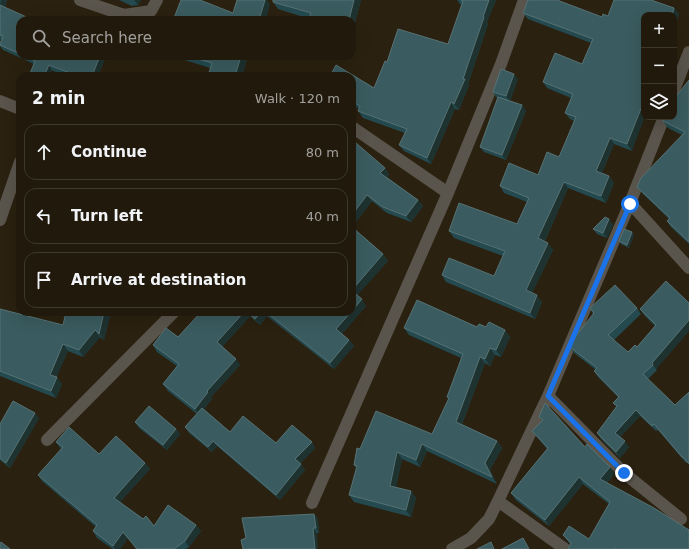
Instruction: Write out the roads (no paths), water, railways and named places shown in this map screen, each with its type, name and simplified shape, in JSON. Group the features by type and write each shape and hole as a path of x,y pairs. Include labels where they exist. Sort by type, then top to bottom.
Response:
{"street":[{"path":"80,0 124,15 151,11 157,0"},
{"path":"312,503 448,193 502,64 524,0"},
{"path":"676,84 689,52"},
{"path":"0,101 16,107"},
{"path":"452,549 471,538 489,519 498,501 548,396 630,204 663,120"},
{"path":"356,130 448,193"},
{"path":"0,220 16,174"},
{"path":"630,204 689,268"},
{"path":"47,440 170,316"},
{"path":"548,396 624,473 681,519"},
{"path":"498,501 565,549"}]}
